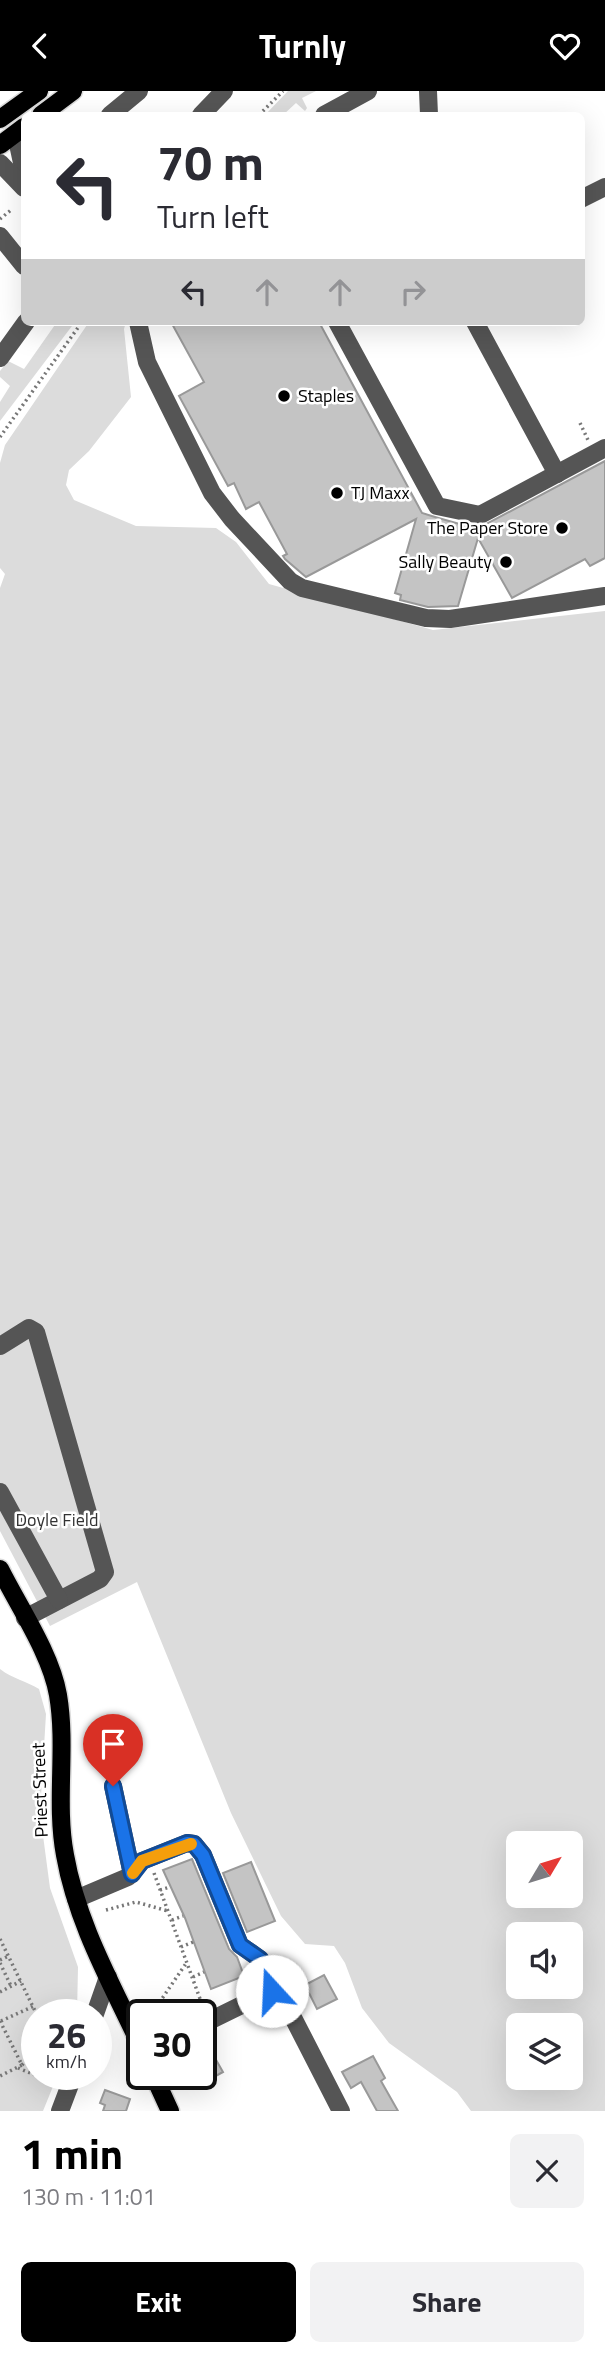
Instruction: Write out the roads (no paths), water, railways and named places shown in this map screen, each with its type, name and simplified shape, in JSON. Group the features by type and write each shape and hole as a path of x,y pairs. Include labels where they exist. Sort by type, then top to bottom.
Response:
{"main road":[{"path":"0,119 40,91"},
{"path":"45,112 73,91"},
{"path":"0,145 21,130"},
{"name":"Priest Street","path":"0,1569 47,1662 58,1695 60,1826 65,1858 89,1936 126,2015"},
{"path":"160,2090 170,2111"}],"street":[{"path":"114,112 139,91"},
{"path":"204,112 224,91"},
{"path":"330,112 368,91"},
{"path":"428,91 429,112"},
{"path":"21,136 18,144 21,158"},
{"path":"0,163 21,185"},
{"path":"585,197 605,187"},
{"path":"0,236 21,262"},
{"path":"0,358 23,326"},
{"path":"139,326 147,362 212,493 232,519 295,585 426,618 450,619 605,596"},
{"path":"345,326 437,506 480,515 557,474 597,445"},
{"path":"477,326 557,474"},
{"path":"0,1346 29,1328 36,1332 105,1572 100,1579 25,1618"},
{"path":"0,1492 58,1600"},
{"path":"113,1786 132,1874"},
{"path":"76,1899 132,1874 138,1864 148,1858 187,1843 199,1849 240,1945 260,1959 341,2111"},
{"path":"100,1999 108,1977"},
{"path":"217,2017 268,1992 276,1993"},
{"path":"60,2111 68,2090"}],"place":[{"name":"Staples","path":"284,396"},
{"name":"TJ Maxx","path":"337,493"},
{"name":"The Paper Store","path":"562,528"},
{"name":"Sally Beauty","path":"506,562"}],"park label":[{"name":"Doyle Field","path":"57,1520"}]}
